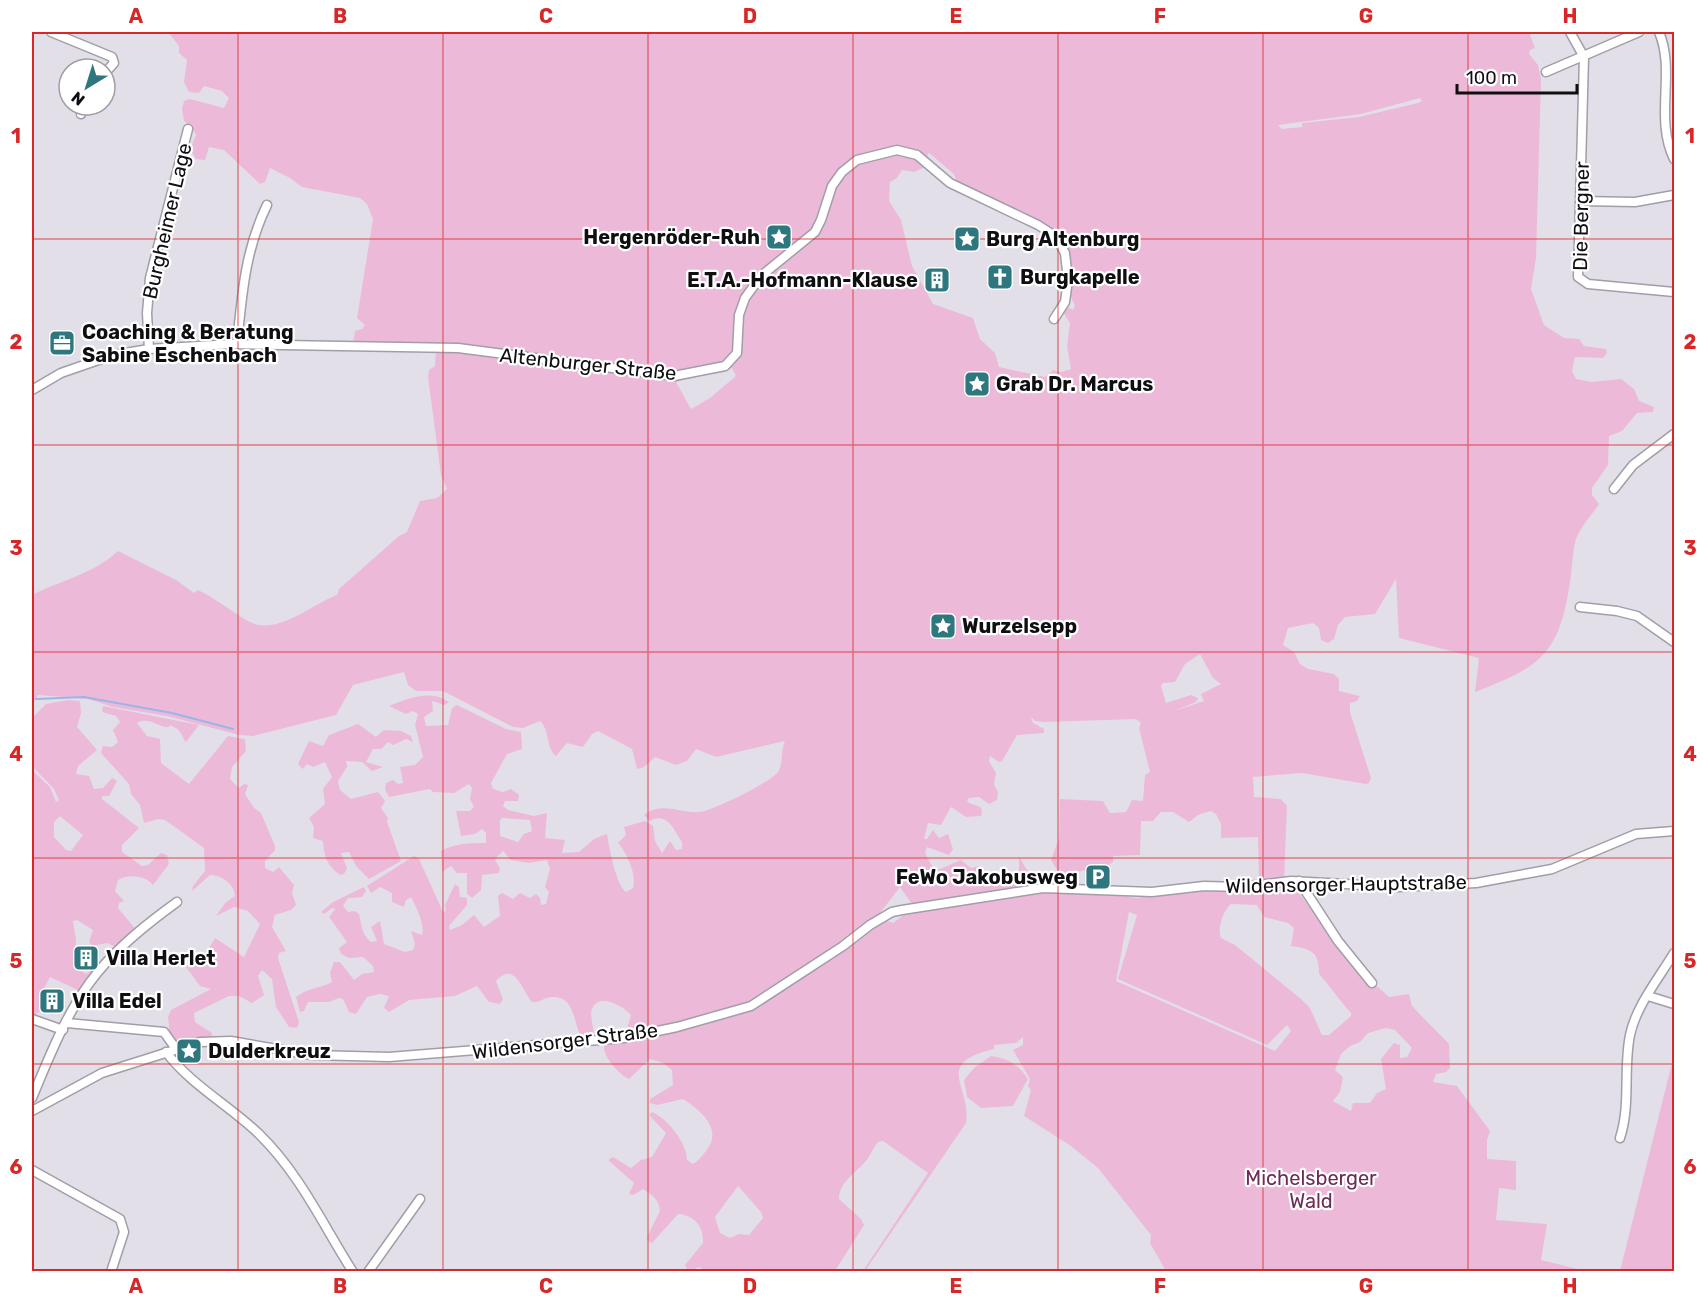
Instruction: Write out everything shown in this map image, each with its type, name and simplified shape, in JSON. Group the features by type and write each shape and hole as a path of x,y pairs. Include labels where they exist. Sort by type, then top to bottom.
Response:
{"street":[{"path":"51,32 112,57"},
{"path":"1570,32 1584,57"},
{"path":"1546,72 1639,32"},
{"path":"1659,32 1665,56 1665,126 1674,159"},
{"name":"Die Bergner","path":"1584,57 1578,277 1582,282 1674,292"},
{"name":"Burgheimer Lage","path":"149,349 147,313 150,278 188,129"},
{"name":"Altenburger Straße","path":"32,390 61,373 95,360 149,349 237,344 458,348 674,376 725,366 737,353 739,315 745,298 766,271 815,232 832,186 842,172 857,160 904,150 917,155 950,183 1038,225 1055,236 1065,253 1068,280 1065,302 1054,319"},
{"path":"1581,201 1651,201 1674,195"},
{"path":"237,344 242,288 249,252 267,205"},
{"path":"1614,489 1633,465 1674,434"},
{"path":"1580,607 1617,611 1637,616 1674,642"},
{"name":"Wildensorger Hauptstraße","path":"1152,892 1204,886 1299,882 1399,887 1491,881 1552,869 1636,834 1674,831"},
{"path":"1299,882 1338,941 1372,983"},
{"name":"Wildensorger Straße","path":"32,1111 102,1073 200,1042 222,1041 312,1055 388,1057 632,1036 731,1013 751,1006 892,912 1043,888 1152,892"},
{"path":"32,1098 65,1026 87,986 110,958 144,926 177,902"},
{"path":"1620,1138 1626,1116 1630,1034 1648,996 1674,953"},
{"path":"1648,996 1674,1004"},
{"path":"32,1019 65,1026 164,1032 176,1049"},
{"path":"166,1052 190,1077 259,1134 280,1156 314,1205 325,1229 353,1272"},
{"path":"32,1170 111,1212 123,1224 124,1232 111,1272"},
{"path":"368,1272 420,1199"}],"green space":[{"name":"Michelsberger Wald","path":"168,32 1529,32 1535,48 1530,50 1529,54 1538,65 1541,80 1536,258 1531,289 1544,325 1564,338 1579,339 1584,346 1606,349 1607,353 1603,358 1575,357 1572,371 1576,379 1591,382 1621,379 1634,389 1639,401 1654,407 1653,412 1637,413 1622,431 1609,436 1608,465 1592,488 1592,495 1599,504 1576,539 1564,612 1551,645 1529,667 1475,692 1479,658 1399,638 1396,579 1375,614 1345,617 1338,625 1334,639 1328,643 1321,640 1319,628 1313,623 1288,628 1283,645 1294,652 1300,664 1308,669 1334,674 1339,679 1339,691 1360,696 1357,701 1350,703 1350,712 1371,778 1366,784 1302,773 1253,777 1254,797 1281,799 1287,806 1284,880 1259,880 1258,837 1221,838 1221,824 1216,814 1211,811 1198,815 1189,822 1173,812 1161,812 1153,821 1141,821 1140,855 1113,856 1113,862 1109,865 1068,874 1058,871 1051,860 1059,838 1060,799 1103,801 1110,813 1126,812 1132,800 1143,801 1145,775 1150,772 1139,728 1141,723 1136,719 1044,722 1035,721 1031,717 1033,723 1044,729 1044,733 1017,735 1002,761 999,762 990,756 989,761 996,773 994,785 998,792 997,800 989,804 979,797 969,798 967,801 981,808 981,816 966,817 951,807 941,825 928,823 924,839 927,839 933,830 939,838 948,834 953,849 949,855 927,847 925,853 933,868 940,869 961,860 971,868 979,866 984,879 998,879 1019,873 1019,856 1036,886 1136,898 1211,889 1235,891 1293,885 1370,988 1378,987 1389,997 1409,994 1412,1006 1449,1044 1450,1068 1446,1072 1436,1074 1433,1082 1457,1086 1490,1131 1487,1140 1487,1159 1516,1161 1516,1190 1499,1188 1496,1220 1547,1224 1541,1260 1586,1271 1166,1271 1150,1243 1151,1235 1098,1168 1071,1146 1024,1116 1031,1090 1028,1086 1030,1079 1013,1050 1023,1045 1023,1037 1016,1043 994,1045 994,1049 975,1055 964,1062 959,1069 966,1123 865,1271 863,1271 928,1173 883,1141 878,1142 866,1161 848,1179 840,1193 839,1199 861,1219 864,1225 835,1271 704,1272 700,1267 688,1271 685,1265 703,1243 702,1231 697,1222 678,1214 652,1243 648,1241 647,1237 660,1211 657,1200 643,1189 633,1195 629,1194 634,1183 608,1160 613,1157 631,1168 641,1160 652,1157 666,1133 649,1115 652,1112 676,1132 684,1146 687,1160 693,1164 711,1143 711,1128 702,1114 683,1099 657,1105 650,1103 650,1099 673,1085 672,1070 663,1063 650,1059 629,1079 612,1065 604,1045 624,1040 631,1015 623,1008 607,1001 597,1003 591,1013 593,1036 581,1037 572,1011 565,1000 551,997 532,1002 517,980 508,974 496,981 503,999 500,1004 489,1002 477,986 455,996 409,1000 389,1012 384,1008 389,996 380,994 367,997 356,1014 349,1012 343,999 339,998 329,1002 308,1002 304,1011 300,1012 296,997 332,982 330,973 334,962 340,962 354,980 362,974 374,972 373,966 363,957 349,958 341,954 339,948 347,942 329,917 335,909 332,908 324,914 321,912 333,902 364,887 366,891 362,897 348,898 343,906 348,912 355,911 359,914 365,936 371,942 377,941 371,927 380,921 384,944 405,952 413,950 415,944 411,931 422,935 423,931 411,897 406,900 404,907 392,902 392,893 380,887 371,893 367,886 414,856 419,859 443,912 446,911 445,905 455,884 459,887 460,897 467,898 467,905 449,926 450,930 462,925 474,915 484,927 500,916 498,896 502,893 513,899 520,893 530,898 536,894 540,898 541,905 546,904 549,892 545,887 550,869 547,860 529,863 511,860 503,851 495,859 500,869 499,873 482,875 481,890 472,898 467,894 467,873 457,873 451,866 442,872 441,851 468,843 486,843 486,833 482,829 475,834 461,836 456,811 470,811 474,807 470,799 472,788 469,784 454,793 433,792 430,789 389,797 385,789 386,783 393,780 398,784 403,783 400,767 415,765 423,757 415,725 418,714 413,711 406,714 389,706 419,696 435,696 449,702 445,705 432,701 433,711 424,717 426,726 448,725 452,708 457,705 506,729 521,732 522,749 507,754 491,783 493,789 503,792 511,789 519,795 518,801 505,801 503,806 508,810 534,816 547,813 545,838 565,840 562,853 579,852 594,839 607,834 616,874 626,892 633,888 634,877 625,852 618,843 626,835 624,827 645,821 653,826 655,841 662,853 670,841 676,850 682,849 682,842 669,823 661,818 650,821 644,815 664,808 699,812 728,802 753,789 778,772 785,741 716,757 696,749 687,761 676,765 655,757 644,767 637,769 632,749 598,731 592,734 583,747 567,743 556,756 550,748 546,730 540,721 523,728 513,727 443,691 416,691 408,685 404,672 353,685 336,715 253,736 239,735 167,716 113,707 88,699 38,695 32,705 32,595 88,571 118,551 176,580 194,593 198,590 250,622 272,625 295,617 337,595 339,589 399,536 407,532 420,501 437,498 447,489 441,475 428,377 429,370 435,366 436,352 353,344 355,331 362,329 365,325 357,318 373,219 367,204 360,198 302,187 270,168 265,182 260,184 224,150 209,147 205,160 196,159 190,149 196,135 192,127 184,121 182,109 184,101 190,99 224,108 229,98 222,91 204,86 199,93 189,92 184,82 187,60 179,53 179,46","holes":["1420,98 1422,101 1359,117 1302,123 1302,127 1282,129 1278,125 1361,114","929,153 954,174 957,182 1053,231 1071,282 1070,295 1075,306 1073,310 1065,306 1063,312 1070,323 1067,346 1071,369 1062,372 1053,370 1045,377 999,367 995,353 980,339 973,318 933,304 912,266 901,220 889,201 890,182 897,178 902,170 914,172 930,165 927,155","732,368 736,376 710,398 691,409 676,382","1200,654 1213,678 1221,684 1201,694 1204,701 1174,711 1196,702 1198,698 1191,695 1166,703 1161,686 1163,683 1175,682 1185,664","502,818 530,820 532,831 524,834 518,842 500,836","900,887 914,907 893,923 877,917","1231,904 1257,905 1264,917 1288,923 1294,928 1291,946 1309,950 1316,956 1319,974 1351,1013 1351,1016 1329,1035 1322,1035 1310,1008 1301,999 1235,945 1221,938 1220,925","1129,912 1137,915 1118,979 1267,1045 1287,1025 1291,1031 1275,1051 1116,981","1386,1028 1395,1030 1412,1048 1407,1057 1400,1058 1400,1045 1394,1043 1381,1059 1386,1089 1377,1093 1370,1103 1353,1103 1351,1111 1333,1101 1340,1092 1343,1077 1335,1070 1341,1054 1350,1046 1360,1042 1368,1033","738,1186 761,1212 763,1218 749,1235 739,1234 730,1238 720,1233 715,1217"]},
{"path":"68,700 80,701 81,713 77,727 97,750 78,766 76,774 89,776 94,789 103,788 112,778 117,781 109,796 102,796 102,799 139,828 122,845 122,852 142,866 148,865 161,853 167,855 169,864 153,885 137,876 118,880 115,891 124,901 119,903 118,908 137,931 118,948 107,943 92,946 89,942 93,930 77,920 73,921 76,940 74,965 86,974 101,963 82,992 50,977 40,996 40,1011 32,1016 32,770 50,787 56,802 59,800 54,789 32,766 32,718 46,704","holes":["60,816 83,835 71,851 66,850 54,837 54,822"]},
{"path":"103,706 199,725 186,742 178,730 172,726 165,727 148,721 137,723 147,736 160,739 161,763 189,784 228,736 245,739 246,751 232,767 230,779 239,788 244,784 248,785 245,794 254,808 261,813 275,846 275,850 265,861 265,868 273,872 279,867 294,885 292,893 296,905 291,910 275,915 272,927 286,951 279,953 278,958 299,1022 297,1028 289,1027 276,1007 272,979 262,970 258,976 264,995 252,1003 239,996 229,996 194,1013 195,1022 212,1033 212,1037 182,1046 170,1035 168,1017 171,1010 211,989 200,986 186,967 208,950 215,938 244,957 260,924 248,911 234,907 216,916 225,903 235,896 230,884 223,878 210,875 192,891 193,886 205,871 204,848 165,820 158,819 144,823 140,805 131,794 129,784 101,753 103,746 112,747 118,742 113,730 120,722 116,716 102,712"},
{"path":"358,724 376,737 384,730 401,731 411,736 413,742 406,739 393,745 388,742 381,749 373,749 366,762 383,767 372,771 362,762 346,761 347,767 338,781 340,790 351,799 378,792 385,801 381,808 388,818 387,822 401,861 369,879 356,866 349,852 341,853 347,868 344,874 340,875 327,860 323,841 313,838 314,827 309,818 325,804 323,789 332,777 325,762 313,767 307,764 303,769 298,764 309,741 323,746 329,735"},
{"path":"1674,1055 1674,1271 1620,1271"},
{"path":"991,1056 1012,1063 1028,1079 1013,1106 981,1108 967,1097 964,1080 974,1068"}],"waterway":[{"path":"36,699 84,697 172,713 233,729"}],"place":[{"name":"Hergenröder-Ruh","path":"779,237"},
{"name":"Burg Altenburg","path":"967,239"},
{"name":"Burgkapelle","path":"1000,277"},
{"name":"E.T.A.-Hofmann-Klause","path":"937,280"},
{"name":"Coaching & Beratung Sabine Eschenbach","path":"62,343"},
{"name":"Grab Dr. Marcus","path":"977,384"},
{"name":"Wurzelsepp","path":"943,626"},
{"name":"FeWo Jakobusweg","path":"1098,877"},
{"name":"Villa Herlet","path":"86,958"},
{"name":"Villa Edel","path":"52,1001"},
{"name":"Dulderkreuz","path":"189,1051"}]}
